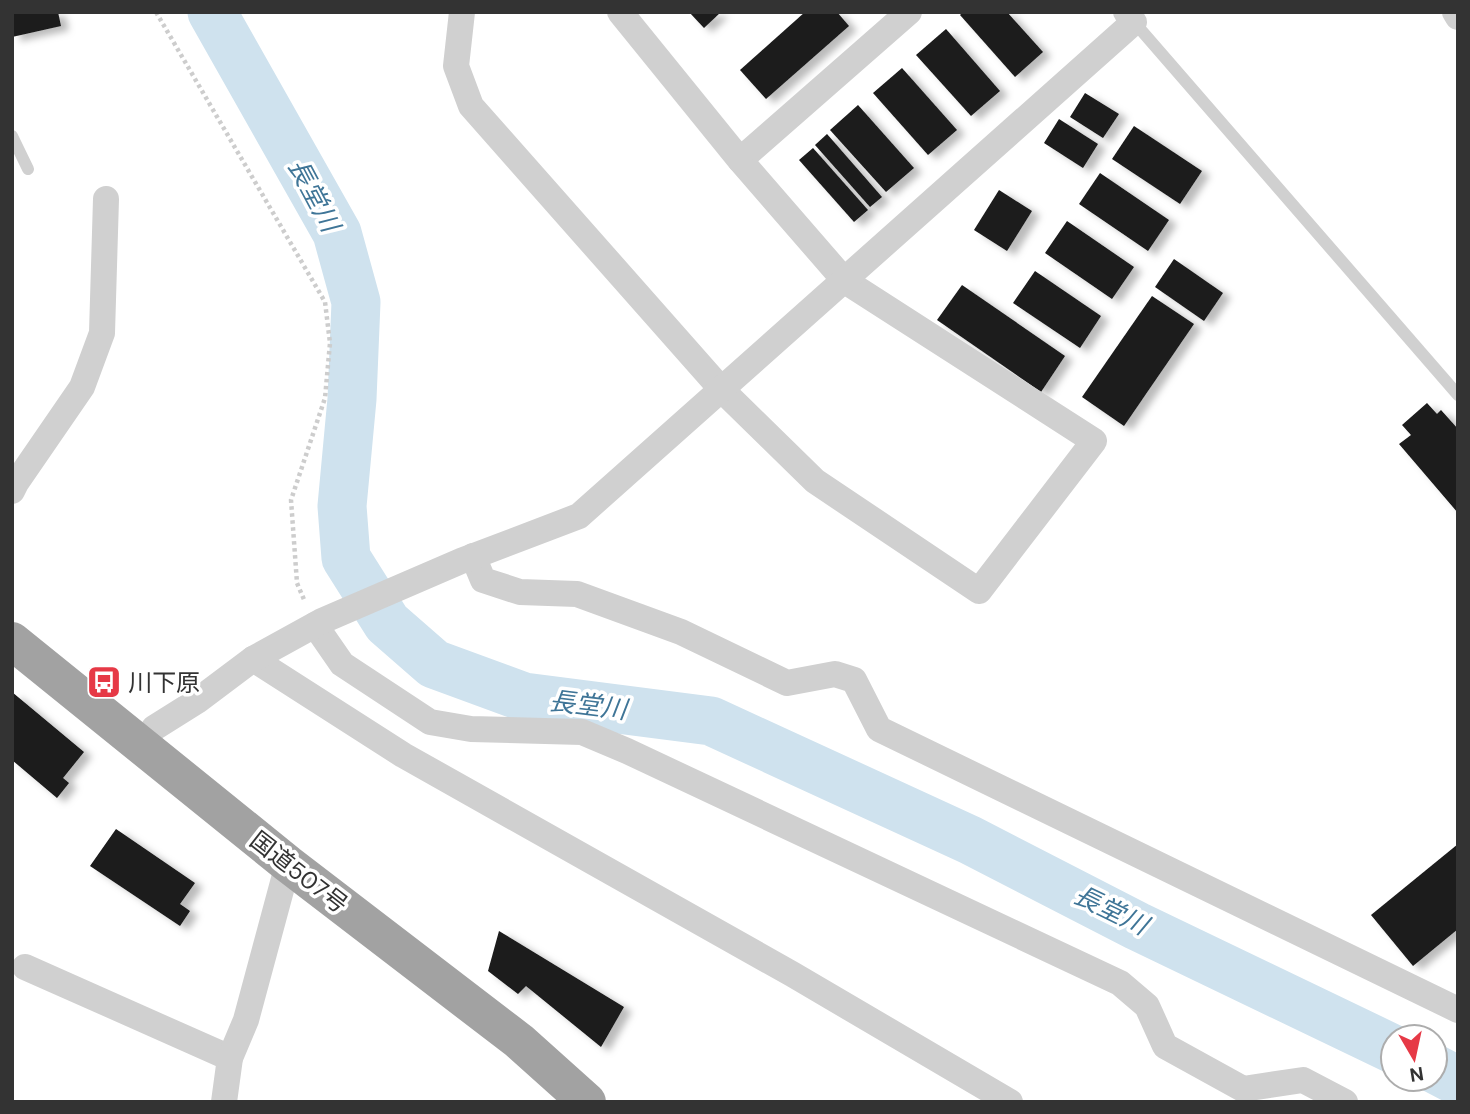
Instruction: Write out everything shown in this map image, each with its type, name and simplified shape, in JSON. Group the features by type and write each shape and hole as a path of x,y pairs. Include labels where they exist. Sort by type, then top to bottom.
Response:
{"highway":[{"name":"国道507号","path":"12,641 288,864 519,1041 587,1102"}],"street":[{"path":"462,12 456,66 471,106 722,390 816,481 979,590 1094,441 845,281 740,160 620,12"},
{"path":"740,160 909,12"},
{"path":"141,746 154,728 197,701 253,659 318,623 467,559 579,516 845,281 1130,17"},
{"path":"12,491 82,387 102,333 106,199"},
{"path":"467,559 483,580 520,592 577,594 681,632 787,683 835,674 854,680 879,729 1458,1010"},
{"path":"318,623 342,664 430,722 471,729 582,732 593,736 1120,983 1147,1006 1165,1046 1243,1089 1303,1080 1345,1102"},
{"path":"253,659 403,755 792,974 1010,1102"},
{"path":"224,1102 230,1058 246,1020 288,864"},
{"path":"24,967 230,1058"}],"lane":[{"path":"1130,17 1458,396"},
{"path":"12,136 28,169"}],"path":[{"path":"156,12 325,302 330,343 324,398 292,500 298,583 318,623"}],"building":[{"path":"12,12 58,12 61,26 12,37"},
{"path":"689,12 721,12 704,28"},
{"path":"805,12 837,12 849,26 766,99 740,70"},
{"path":"963,12 1007,12 1043,52 1015,77 960,15"},
{"path":"946,29 1000,91 971,116 916,55"},
{"path":"902,68 957,130 928,155 873,93"},
{"path":"1085,93 1119,114 1103,138 1070,117"},
{"path":"858,105 914,168 886,192 830,130"},
{"path":"1059,119 1098,144 1083,168 1044,143"},
{"path":"1134,126 1202,171 1180,204 1112,159"},
{"path":"827,134 882,197 870,207 815,145"},
{"path":"813,148 868,210 854,222 799,160"},
{"path":"1100,173 1169,220 1148,251 1079,204"},
{"path":"999,190 1032,211 1007,251 974,230"},
{"path":"1067,221 1134,267 1112,299 1045,253"},
{"path":"1174,259 1223,293 1204,321 1155,287"},
{"path":"1035,271 1101,316 1080,348 1013,303"},
{"path":"962,285 1065,356 1041,392 937,320"},
{"path":"1152,296 1194,324 1124,426 1082,397"},
{"path":"1427,403 1437,414 1441,410 1458,429 1458,513 1399,444 1411,435 1402,425"},
{"path":"12,692 84,752 63,778 69,783 57,798 12,760"},
{"path":"116,829 195,883 180,904 190,911 180,926 90,866"},
{"path":"1458,844 1458,929 1413,966 1371,915"},
{"path":"499,931 624,1007 601,1047 526,986 518,994 488,971"}],"waterway":[{"name":"長堂川","path":"212,12 337,233 356,302 352,399 342,506 346,558 387,623 434,664 524,697 711,721 970,840 1137,926 1379,1042"},
{"name":"長堂川","path":"1449,1076 1458,1081"}],"place":[{"name":"川下原","path":"104,682"}]}
